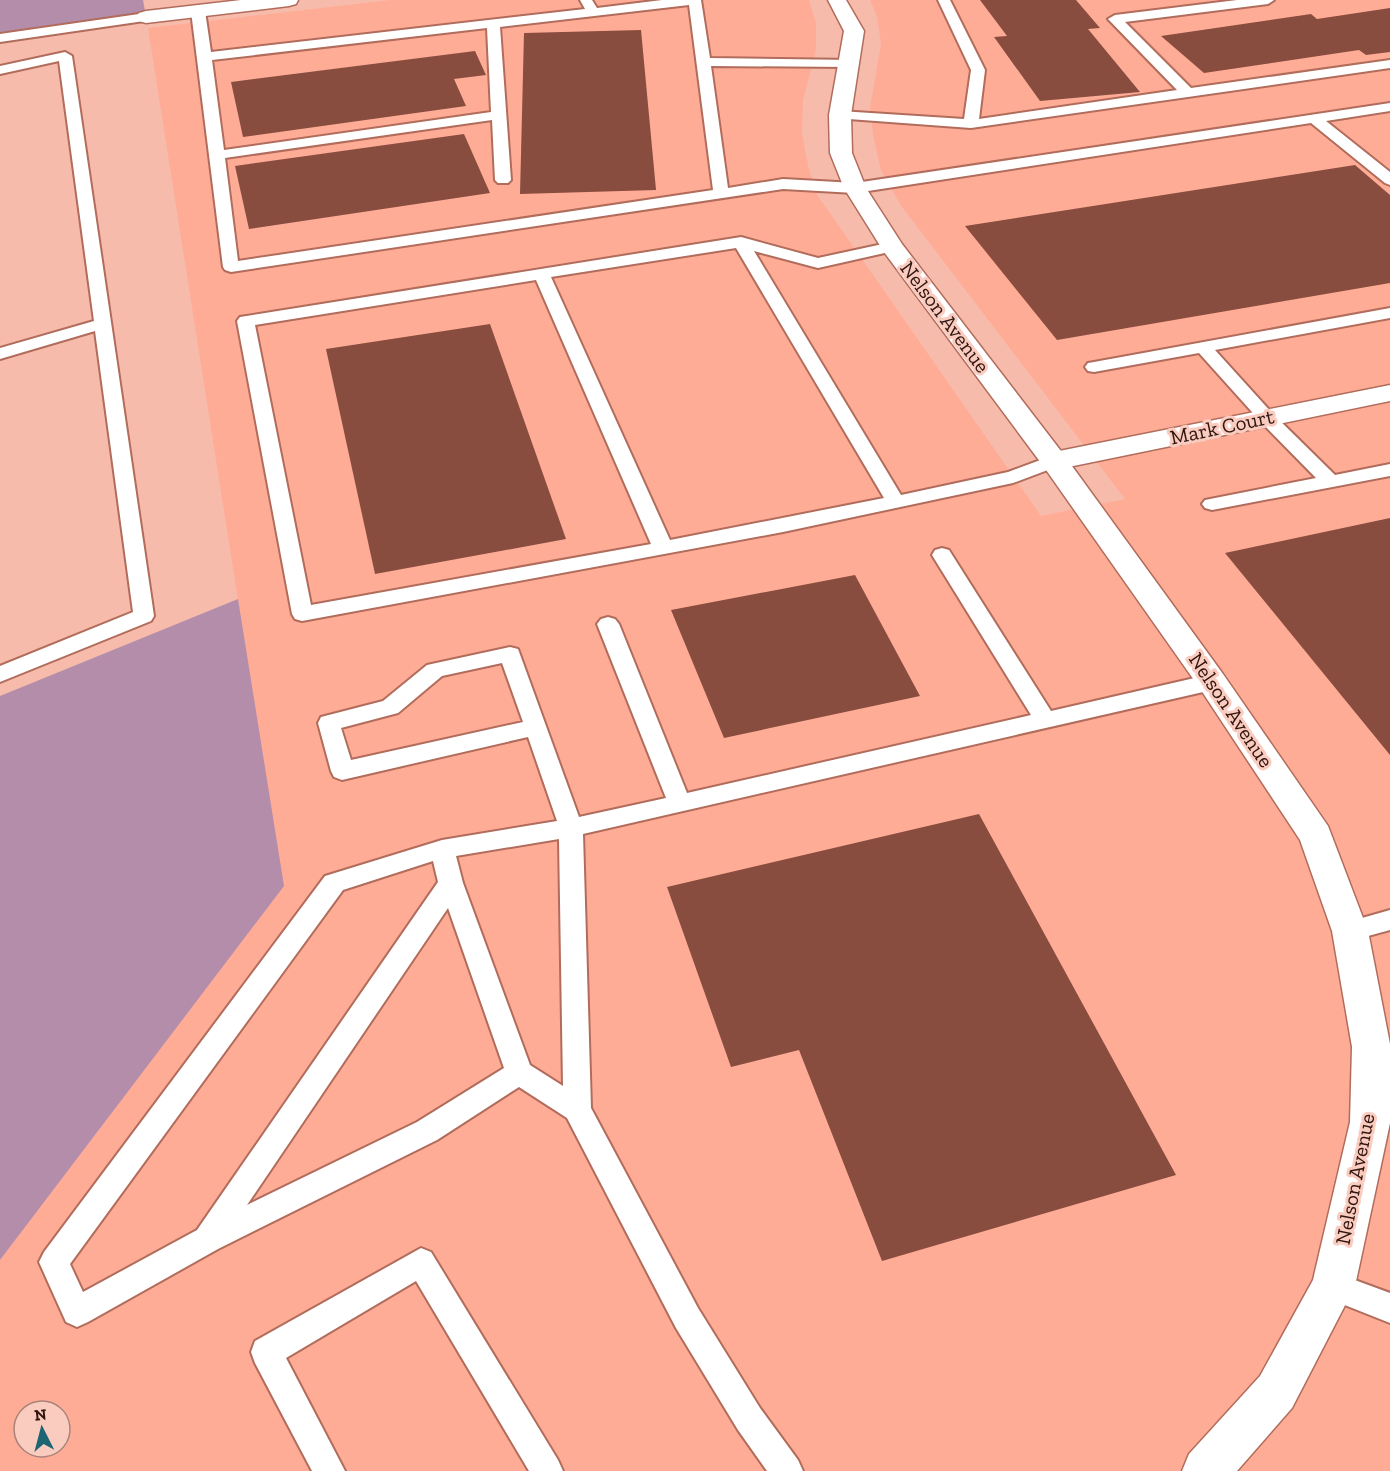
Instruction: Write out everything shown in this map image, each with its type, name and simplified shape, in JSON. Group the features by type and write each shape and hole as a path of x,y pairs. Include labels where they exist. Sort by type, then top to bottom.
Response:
{"street":[{"path":"146,17 289,0"},
{"name":"Nelson Avenue","path":"837,0 854,31 840,115 841,153 855,188 892,247 1054,461 1212,682 1316,836 1350,931 1381,1050 1370,1122 1333,1286 1276,1392 1206,1471"},
{"name":"Mark Court","path":"1054,461 1390,393"}],"lane":[{"path":"205,57 493,24 589,6 694,0 721,194"},
{"path":"944,0 978,70 971,123"},
{"path":"1188,93 1114,19 1268,0"},
{"path":"198,11 231,267 783,184 855,188 1389,109"},
{"path":"0,38 146,17"},
{"path":"493,24 503,180"},
{"path":"0,70 64,56 144,616 0,674"},
{"path":"703,62 849,63"},
{"path":"840,115 971,123 1390,64"},
{"path":"217,155 499,115"},
{"path":"1315,119 1390,180"},
{"path":"892,247 818,263 741,242 246,321 302,614 663,548 896,502 1013,477 1054,461"},
{"path":"741,242 896,502"},
{"path":"543,274 663,548"},
{"path":"1094,367 1390,314"},
{"path":"0,354 102,324"},
{"path":"1203,347 1267,418 1330,481"},
{"path":"1212,504 1390,470"},
{"path":"942,555 1045,720"},
{"path":"608,624 680,804"},
{"path":"535,727 342,771 329,723 390,707 435,670 510,654 571,828 578,1109 687,1318 749,1419 787,1471"},
{"path":"519,1073 427,1131 208,1239 77,1312 54,1262 334,883 442,849 571,828 1212,682"},
{"path":"442,849 451,883 519,1073 578,1109"},
{"path":"208,1239 451,883"},
{"path":"1350,931 1390,920"},
{"path":"329,1471 266,1352 421,1262 547,1471"},
{"path":"1333,1286 1390,1308"}],"shaded area":[{"path":"0,0 143,0 146,17 0,38"},
{"path":"391,0 809,0 816,23 816,49 803,100 802,133 809,170 818,196 1041,516 1125,499 902,207 881,171 870,108 881,44 877,17 870,0 1390,0 1390,1471 0,1471 0,1260 283,886 148,28"},
{"path":"238,599 284,886 0,1260 0,696"}],"building":[{"path":"980,0 1076,0 1100,28 1088,29 1140,92 1040,101 994,37 1007,36"},
{"path":"1390,8 1390,52 1366,55 1359,50 1204,73 1161,36 1311,14 1317,19"},
{"path":"641,30 656,190 520,194 524,33"},
{"path":"475,51 486,75 454,79 466,106 243,137 231,82"},
{"path":"464,134 490,193 249,229 235,166"},
{"path":"1355,165 1390,195 1390,283 1057,340 965,226"},
{"path":"490,324 566,539 375,574 326,349"},
{"path":"1390,518 1390,755 1225,553"},
{"path":"855,575 920,696 724,738 671,610"},
{"path":"979,814 1176,1175 882,1261 799,1050 731,1067 667,887"}]}
